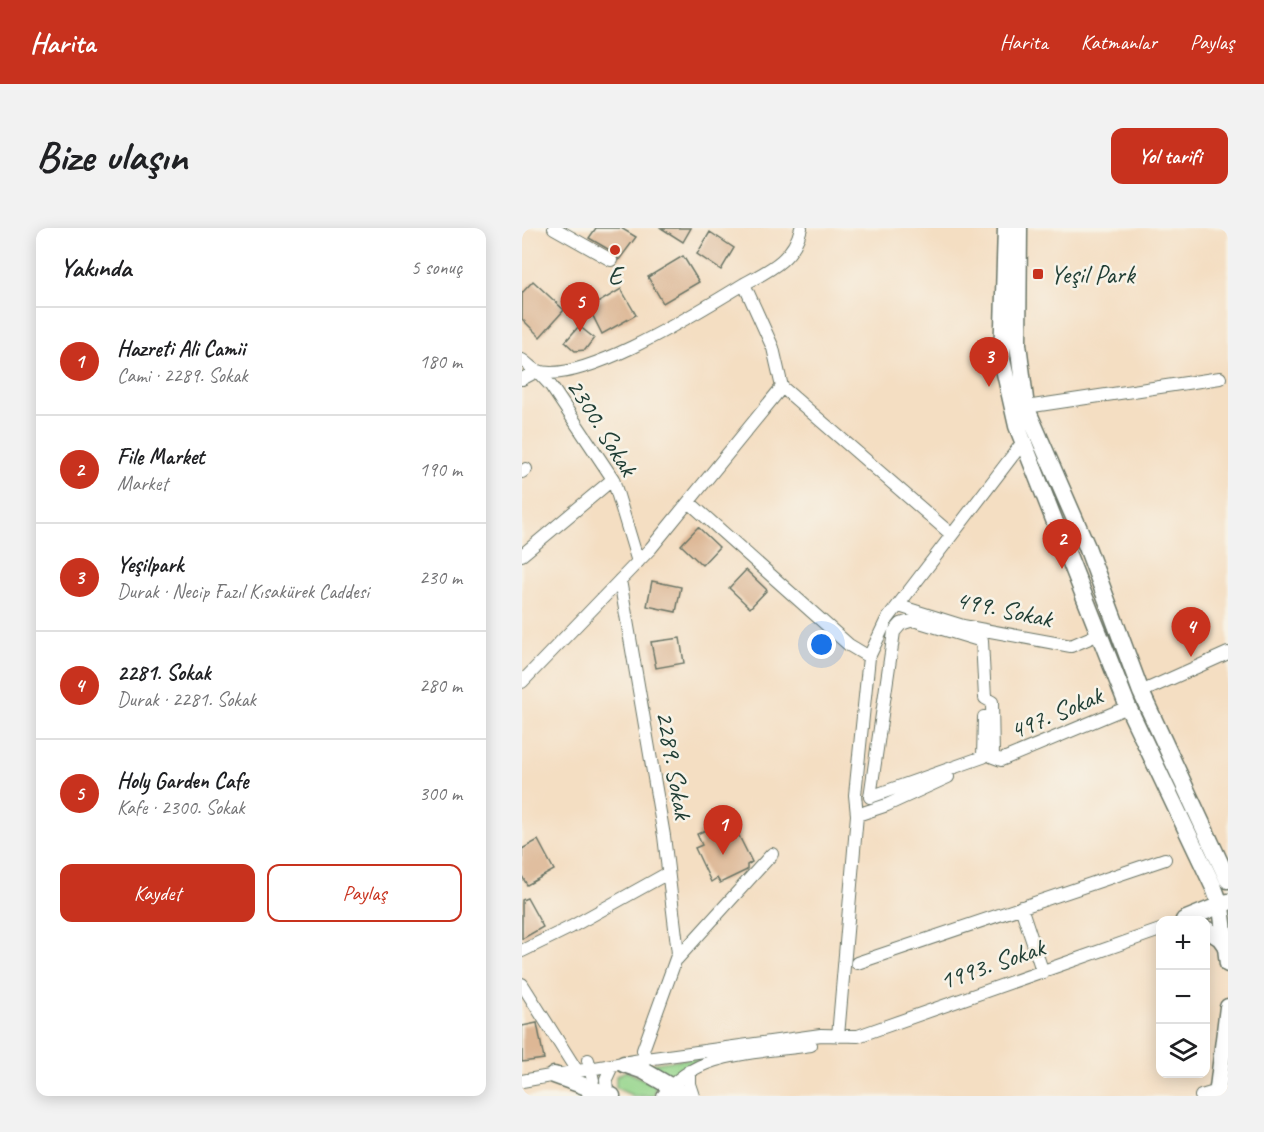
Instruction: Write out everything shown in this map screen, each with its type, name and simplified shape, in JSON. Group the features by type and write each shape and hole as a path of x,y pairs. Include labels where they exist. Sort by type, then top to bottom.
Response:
{"main road":[{"path":"1006,228 1002,360 1011,404 1087,547 1141,692 1228,880"},
{"path":"1019,228 1018,344 1029,436 1099,634 1128,707 1225,905 1227,956"},
{"path":"1128,707 1141,692"},
{"path":"1197,916 1225,905"},
{"path":"1210,932 1220,938 1227,956"},
{"path":"1217,1094 1228,1007"},
{"path":"618,1065 644,1071 666,1091 687,1096"},
{"path":"554,1075 589,1090 610,1095"}],"street":[{"path":"554,228 611,260"},
{"path":"522,360 537,371 559,372 596,364 779,266 792,249 801,228"},
{"path":"744,284 773,348 782,387 952,535"},
{"name":"2300. Sokak","path":"522,380 537,371 551,386 613,479 638,562"},
{"path":"1026,407 1220,378"},
{"path":"522,682 638,562 782,387"},
{"path":"838,1036 857,814 855,795 869,657 886,621 1029,436"},
{"path":"522,555 613,479"},
{"path":"689,502 849,645 869,657"},
{"name":"2289. Sokak","path":"620,580 668,873 677,959 644,1050 646,1059"},
{"name":"499. Sokak","path":"899,606 963,626 1071,646 1099,634"},
{"path":"992,716 984,717 983,757 870,797 894,632 901,624 913,620 982,641 985,698 992,702 997,759"},
{"path":"1141,692 1228,652"},
{"name":"497. Sokak","path":"857,814 886,805 1128,707"},
{"path":"677,959 772,854"},
{"path":"857,963 1165,859"},
{"path":"522,951 668,873"},
{"path":"1022,907 1043,974"},
{"name":"1993. Sokak","path":"522,1081 577,1071 589,1064 618,1065 682,1052 821,1035 858,1036 1043,974 1156,932"},
{"path":"522,984 577,1071"},
{"name":"1993. Sokak","path":"666,1091 705,1062 817,1044 838,1036"},
{"path":"682,1052 684,1065 692,1072 689,1084 693,1096"},
{"path":"589,1064 593,1080 589,1090"},
{"path":"610,1095 606,1079 618,1065"},
{"path":"1201,1096 1217,1094"}],"green space":[{"path":"824,1039 704,1057 671,1077 643,1065"},
{"path":"626,1071 656,1085 654,1096 634,1096 616,1088 616,1076"}],"building":[{"name":"E","path":"596,228 621,228 636,237 619,260 615,253 589,238"},
{"path":"661,228 691,228 683,242"},
{"path":"710,232 734,248 721,270 697,254"},
{"path":"683,256 699,282 663,303 648,277"},
{"path":"533,281 564,310 540,337 522,319 522,293"},
{"path":"621,289 636,315 602,334 589,308"},
{"path":"579,326 594,338 585,350 575,351 565,342"},
{"path":"698,527 719,547 702,565 681,545"},
{"path":"746,570 767,590 750,608 729,588"},
{"path":"652,581 681,587 676,612 647,606"},
{"path":"680,638 684,663 656,668 651,642"},
{"path":"719,824 724,834 735,828 752,862 747,865 747,870 720,883 717,878 711,882 695,848 702,845 697,834"},
{"path":"538,840 554,870 527,885 522,876 522,849"},
{"path":"527,898 543,927 522,939 522,900"},
{"path":"537,1023 544,1059 522,1062 522,1026"}],"place":[{"name":"E","path":"615,250"},
{"name":"Yeşil Park","path":"1038,274"},
{"name":"Holy Garden Cafe","path":"580,332"},
{"name":"Yeşilpark","path":"989,387"},
{"name":"File Market","path":"1062,569"},
{"name":"2281. Sokak","path":"1191,657"},
{"name":"Hazreti Ali Camii","path":"723,855"}]}
